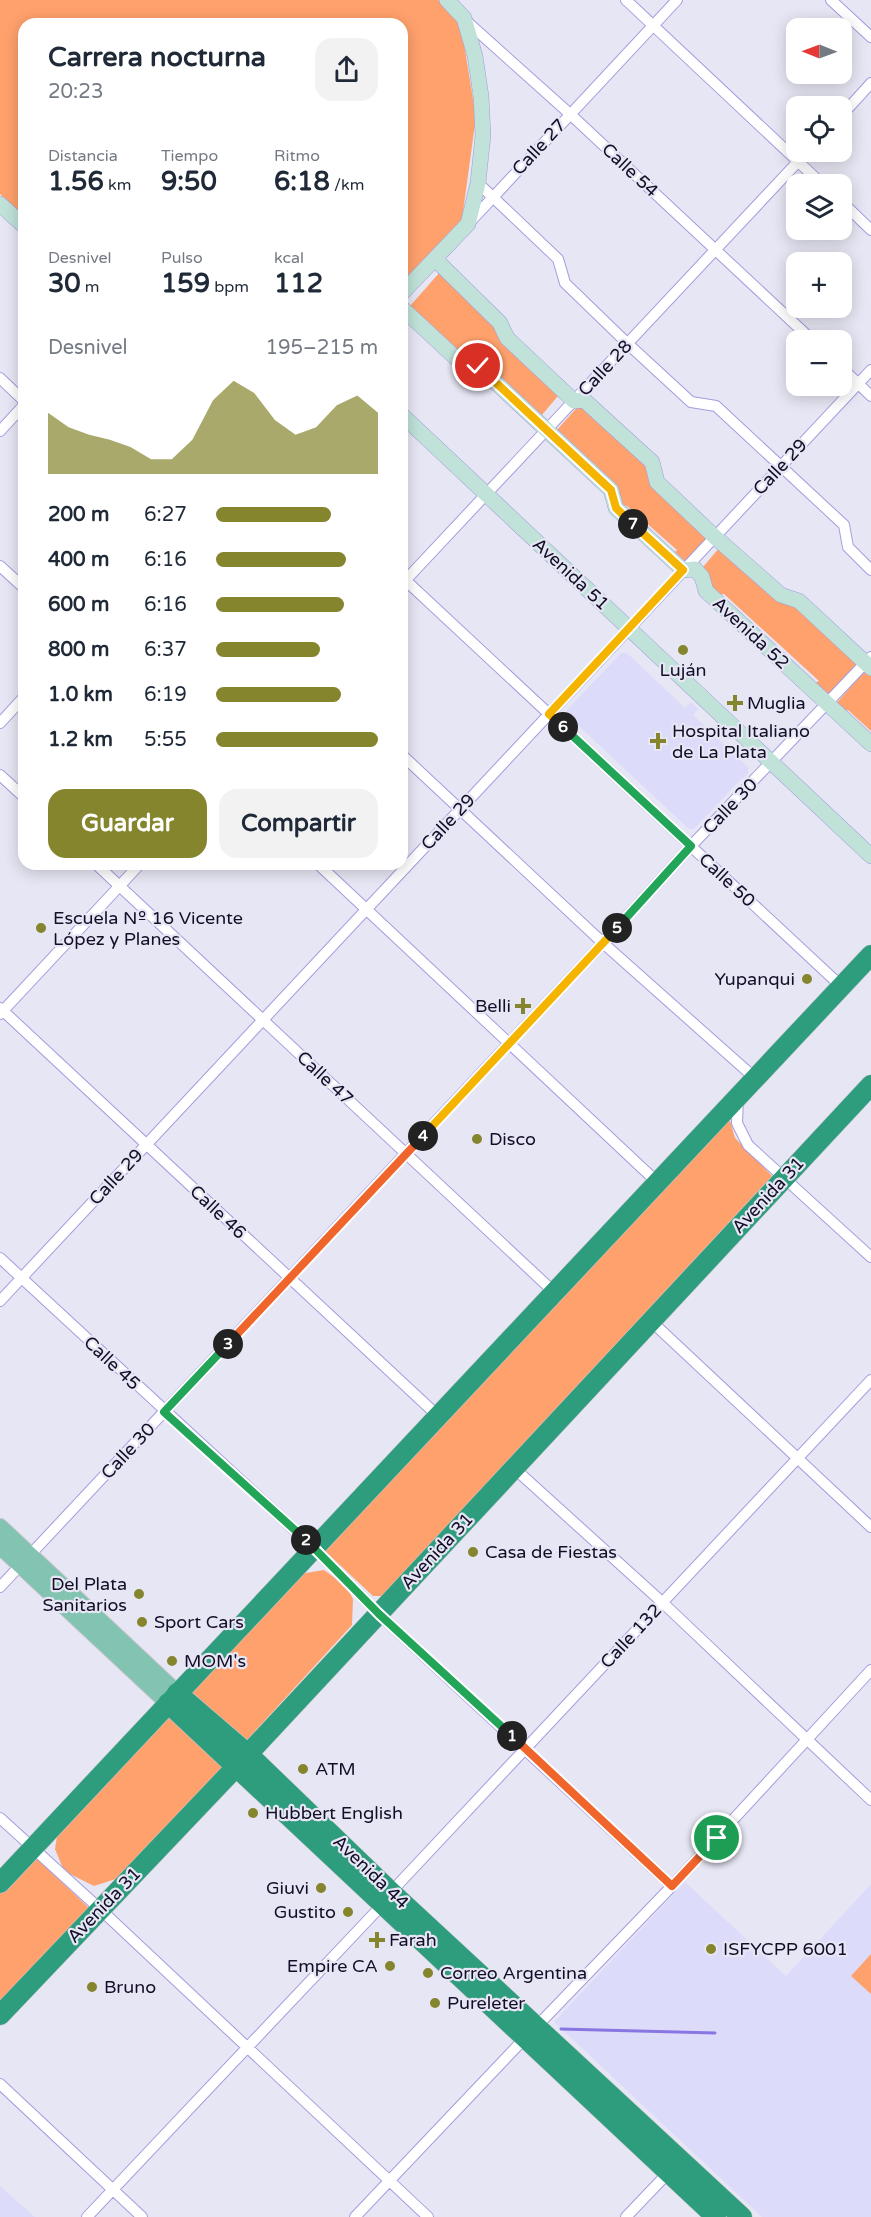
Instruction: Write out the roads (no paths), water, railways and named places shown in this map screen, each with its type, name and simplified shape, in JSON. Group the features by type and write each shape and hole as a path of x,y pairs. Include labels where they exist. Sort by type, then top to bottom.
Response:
{"highway":[{"path":"0,1883 871,955"},
{"name":"Avenida 31","path":"0,2015 242,1761 871,1085"},
{"name":"Avenida 44","path":"173,1698 531,2032 742,2217"},
{"name":"Avenida 44","path":"531,2032 668,2173 716,2217"}],"main road":[{"name":"Avenida 44","path":"0,1527 25,1560 173,1698"},
{"name":"Avenida 44","path":"0,1546 25,1560"}],"street":[{"name":"Calle 54","path":"447,0 801,330"},
{"path":"626,0 786,151"},
{"name":"Calle 27","path":"408,287 677,0"},
{"path":"831,0 871,37"},
{"path":"464,18 475,56 481,96 483,135 478,183 468,224"},
{"path":"852,104 871,83"},
{"path":"798,162 811,174"},
{"name":"Calle 28","path":"408,575 547,431 798,162"},
{"path":"478,183 558,259 565,283 628,344 691,402 716,406 844,525 848,547 871,570"},
{"path":"0,204 18,220"},
{"path":"852,212 871,230"},
{"path":"435,259 500,323 507,338 574,401 584,400 652,462 657,482 714,537 781,595 799,601 869,663"},
{"name":"Avenida 52","path":"408,314 459,361 478,366 611,490 616,508 683,570 695,569 702,577 706,591 871,744"},
{"name":"Calle 29","path":"408,864 871,370"},
{"path":"0,378 18,397"},
{"path":"852,378 871,396"},
{"path":"0,430 18,410"},
{"name":"Avenida 51","path":"408,421 871,856"},
{"path":"0,566 18,582"},
{"name":"Calle 50","path":"408,585 842,987"},
{"name":"Calle 30","path":"0,1587 509,1044 691,846 869,663"},
{"path":"0,723 18,704"},
{"path":"408,761 603,943 756,1079"},
{"path":"0,775 18,792"},
{"name":"Calle 47","path":"103,870 554,1292"},
{"path":"1,1011 135,870"},
{"path":"324,870 657,1182"},
{"name":"Calle 29","path":"0,1301 403,870"},
{"name":"Calle 46","path":"1,1011 438,1416"},
{"path":"738,1097 736,1123 747,1145 871,1257"},
{"name":"Calle 45","path":"0,1258 164,1412 314,1548 379,1614 672,1886"},
{"path":"651,1321 871,1527"},
{"name":"Calle 132","path":"87,2217 871,1380"},
{"path":"514,1468 663,1603 871,1800"},
{"path":"355,2217 672,1886 871,1670"},
{"path":"0,1818 428,2217"},
{"path":"0,2084 142,2217"},
{"path":"626,2217 668,2173"}],"waterway":[{"path":"561,2029 715,2033"}],"place":[{"name":"Luján","path":"683,650"},
{"name":"Muglia","path":"735,703"},
{"name":"Hospital Italiano de La Plata","path":"658,741"},
{"name":"Escuela Nº 16 Vicente López y Planes","path":"41,928"},
{"name":"Yupanqui","path":"807,979"},
{"name":"Belli","path":"523,1006"},
{"name":"Disco","path":"477,1139"},
{"name":"Casa de Fiestas","path":"473,1552"},
{"name":"Del Plata Sanitarios","path":"139,1594"},
{"name":"Sport Cars","path":"142,1622"},
{"name":"MOM's","path":"172,1661"},
{"name":"ATM","path":"303,1769"},
{"name":"Hubbert English","path":"253,1813"},
{"name":"Giuvi","path":"321,1888"},
{"name":"Gustito","path":"348,1912"},
{"name":"Farah","path":"377,1940"},
{"name":"ISFYCPP 6001","path":"711,1949"},
{"name":"Empire CA","path":"390,1966"},
{"name":"Correo Argentina","path":"428,1973"},
{"name":"Bruno","path":"92,1987"},
{"name":"Pureleter","path":"435,2003"}]}
